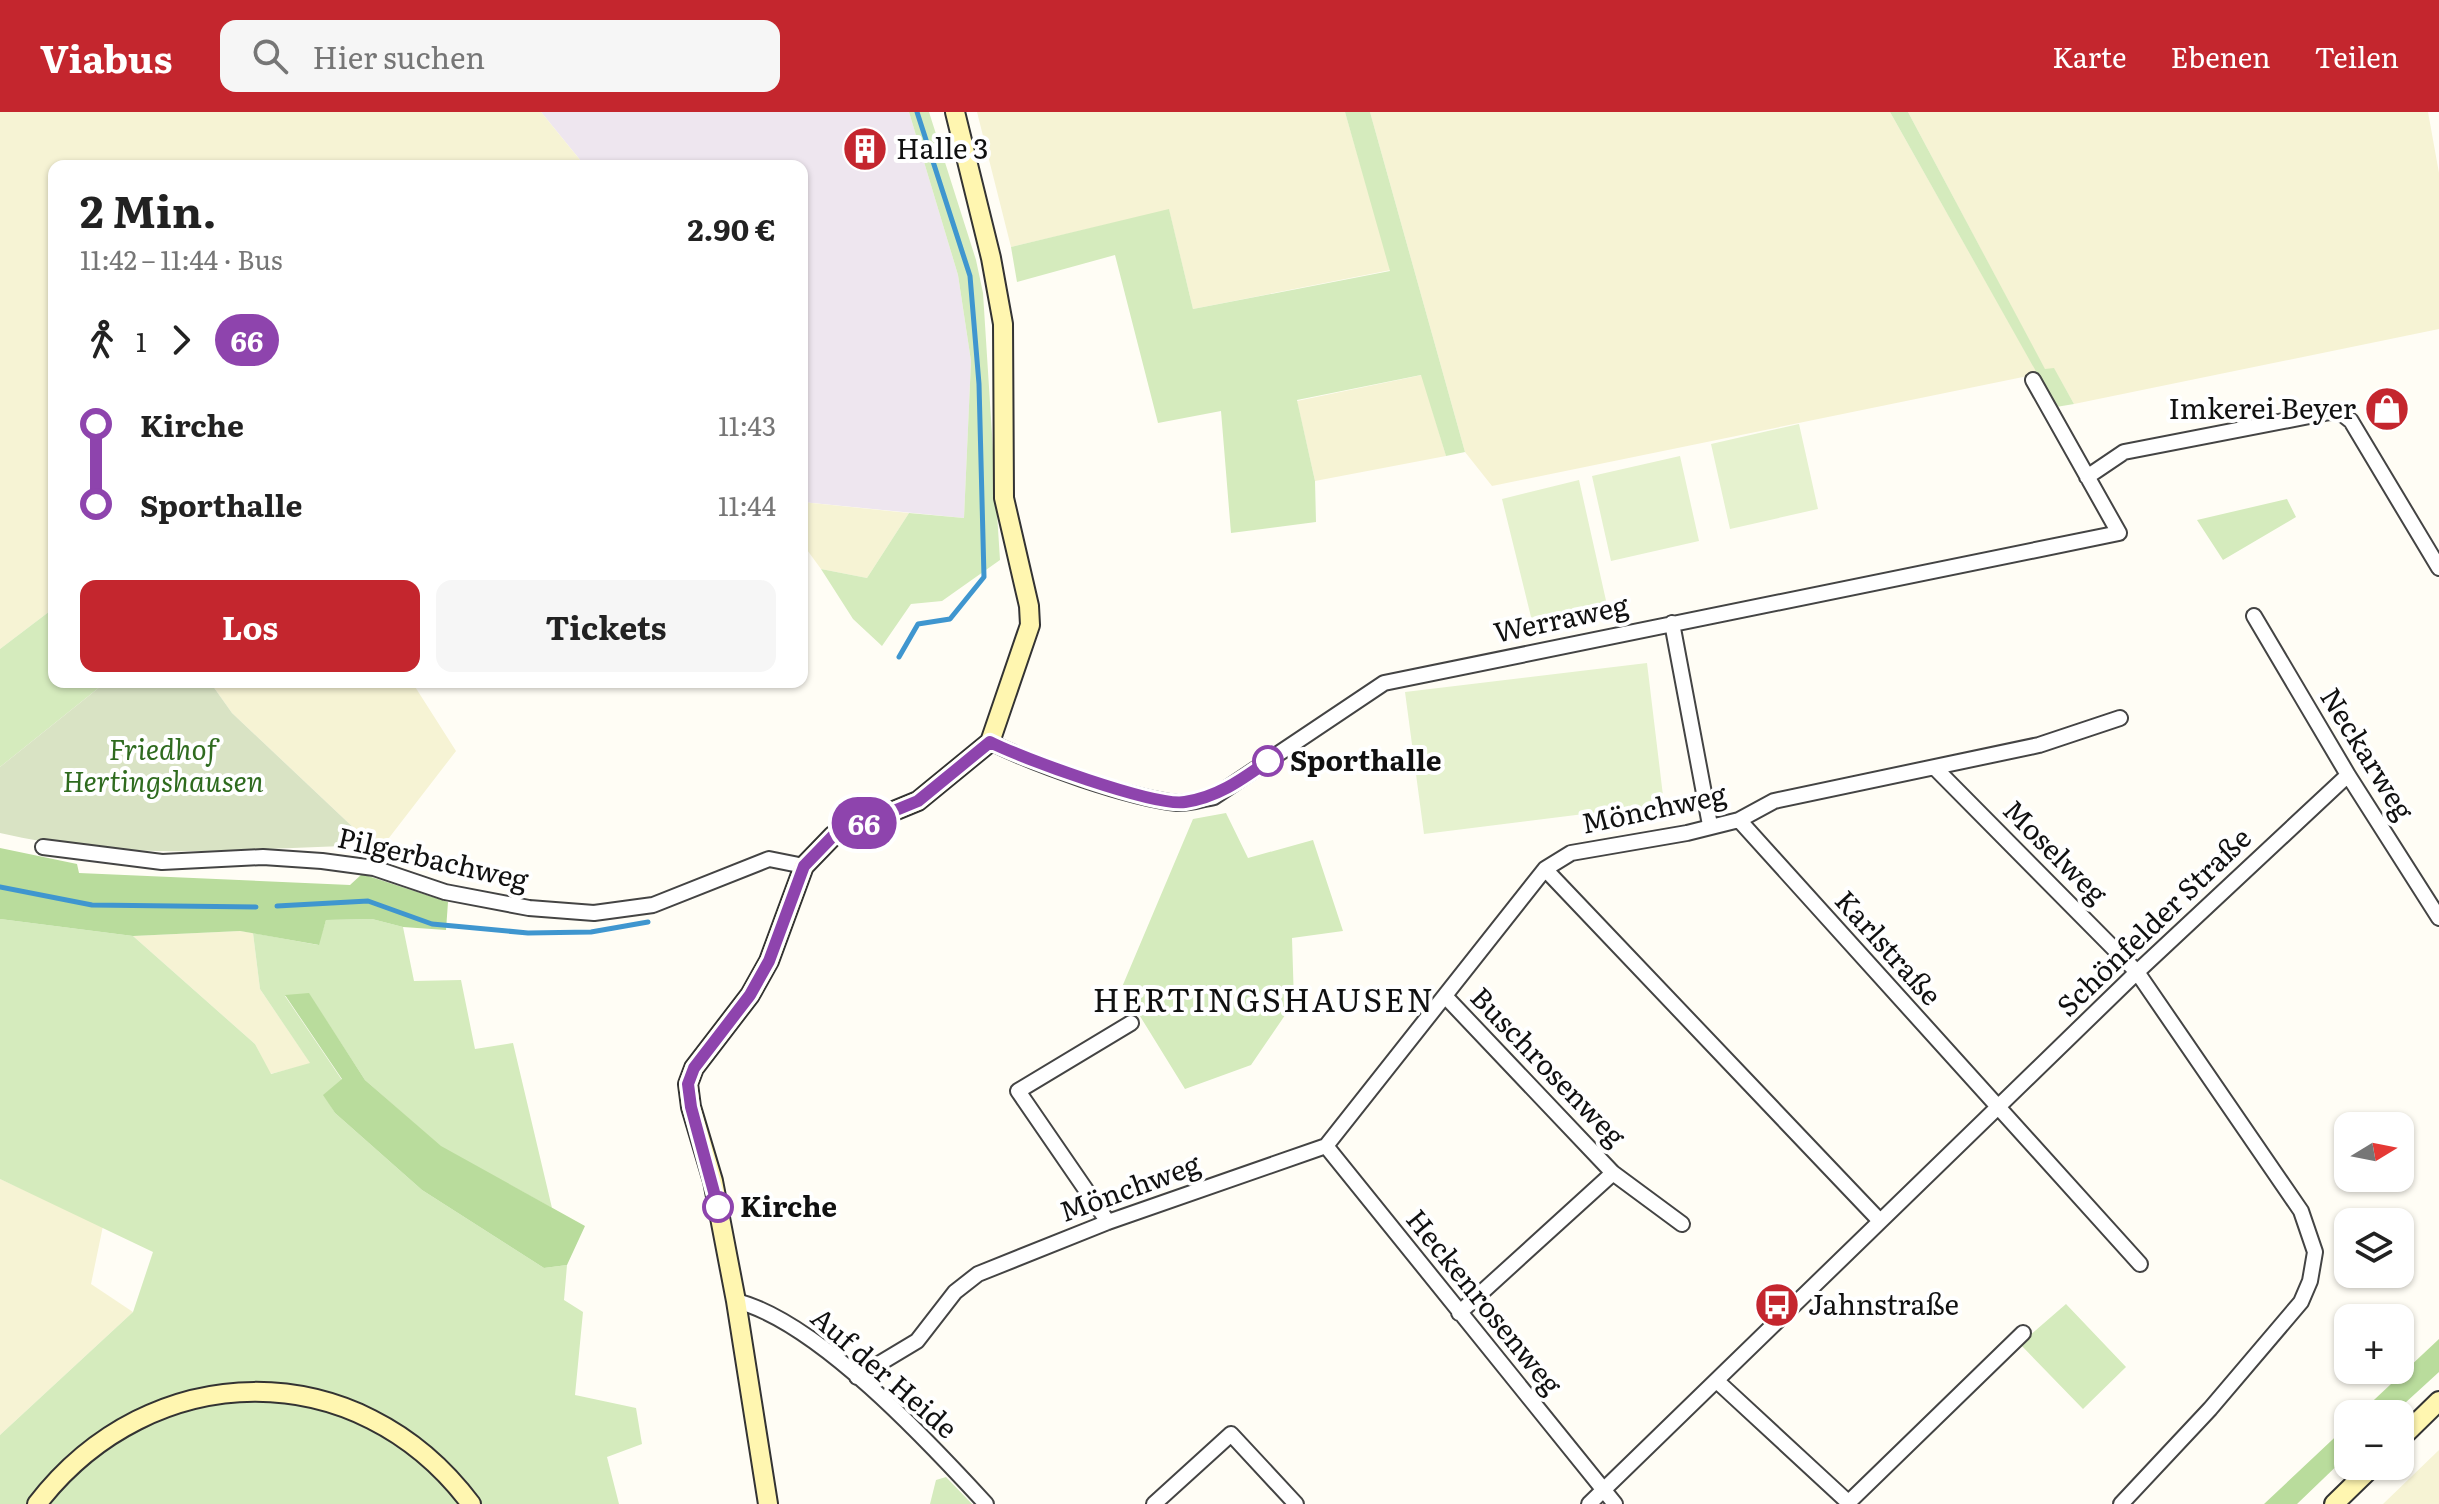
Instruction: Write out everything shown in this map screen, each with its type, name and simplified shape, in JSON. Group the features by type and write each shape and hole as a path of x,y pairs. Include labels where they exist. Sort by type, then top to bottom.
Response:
{"street":[{"path":"768,1504 736,1301 713,1181 691,1107 688,1084 694,1068 750,995 769,961 804,866 833,836 918,801 990,742 1030,625 1029,606 1004,498 1003,324 991,258 955,112"},
{"name":"Werraweg","path":"990,742 1018,756 1143,796 1181,803 1214,797 1384,683 2119,533 2033,380"},
{"path":"2087,477 2124,452 2330,412 2341,413 2351,421 2439,568"},
{"name":"Neckarweg","path":"2254,616 2348,775 2439,918"},
{"path":"1672,623 1710,825"},
{"name":"Mönchweg","path":"857,1377 917,1341 955,1292 978,1274 1108,1222 1326,1146 1545,869 1571,853 1687,833 1739,820 1774,801 2039,745 2120,718"},
{"name":"Moselweg","path":"1936,769 2137,972 2301,1211 2315,1252 2310,1281 2301,1302 2210,1409 2121,1504"},
{"name":"Schönfelder Straße","path":"1589,1504 2137,972 2348,775"},
{"name":"Karlstraße","path":"1739,820 1997,1109"},
{"name":"Pilgerbachweg","path":"43,847 162,862 263,857 322,861 374,868 445,892 529,908 594,913 653,905 769,859 804,866"},
{"path":"1545,869 1880,1221"},
{"name":"Buschrosenweg","path":"1445,996 1613,1173 1682,1224"},
{"path":"1108,1222 1018,1091 1131,1023"},
{"path":"1997,1109 2140,1264"},
{"name":"Heckenrosenweg","path":"1326,1146 1615,1504"},
{"name":"Buschrosenweg","path":"1459,1313 1613,1173"},
{"name":"Auf der Heide","path":"736,1301 756,1306 783,1320 857,1377 986,1504"},
{"path":"1718,1382 1850,1503 2023,1333"},
{"path":"37,1504 82,1455 140,1417 214,1394 266,1391 316,1399 385,1426 425,1454 471,1504"},
{"path":"2414,1425 2439,1401"},
{"path":"1154,1504 1231,1434 1296,1504"},
{"path":"2334,1504 2359,1480"}],"shaded area":[{"path":"0,112 541,112 580,160 48,160 48,613 0,649"},
{"path":"541,112 909,112 958,275 971,361 964,518 808,503 808,160 580,160"},
{"path":"977,112 1345,112 1391,270 1193,309 1169,210 1011,247"},
{"path":"1370,112 1890,112 2038,374 1492,486 1465,452"},
{"path":"1908,112 2428,112 2439,173 2439,329 2074,404 2054,369 2045,370"},
{"path":"1422,375 1446,456 1315,481 1297,401"},
{"path":"808,503 909,513 867,578 821,569 808,551"},
{"path":"214,688 416,688 456,751 382,847 357,831 232,713"},
{"path":"253,933 260,989 311,1064 270,1074 255,1044 133,936"},
{"path":"0,1179 103,1226 91,1284 133,1312 0,1435"},
{"path":"2439,1450 2439,1504 2383,1504 2408,1480 2414,1480 2414,1474"}],"green space":[{"path":"909,112 929,112 976,260 983,293 1000,560 942,601 911,604 882,646 853,619 821,569 867,578 909,513 964,518 971,361 958,275"},
{"path":"1345,112 1370,112 1465,452 1446,456 1421,375 1297,400 1315,481 1316,522 1231,533 1221,411 1158,423 1115,255 1017,282 1011,247 1169,209 1193,309 1390,271"},
{"path":"1890,112 1908,112 2045,369 2054,368 2074,404 2056,407"},
{"path":"1799,424 1818,509 1730,529 1711,444"},
{"path":"1680,456 1699,541 1611,561 1592,476"},
{"path":"1579,480 1607,605 1532,621 1502,499"},
{"path":"2287,499 2296,517 2223,560 2197,520"},
{"path":"48,613 48,688 99,688 0,767 0,649"},
{"path":"1647,663 1664,804 1424,834 1405,692"},
{"name":"Friedhof Hertingshausen","path":"99,688 214,688 232,713 357,831 343,846 214,851 128,850 42,841 0,833 0,767"},
{"path":"1226,813 1248,858 1313,840 1343,931 1292,938 1294,1002 1251,1065 1185,1089 1122,987 1193,819"},
{"path":"0,848 77,864 79,873 350,885 362,874 448,902 446,930 403,927 372,919 326,920 319,945 240,931 133,936 0,919"},
{"path":"0,919 133,936 255,1044 271,1074 310,1063 260,989 253,933 318,945 326,920 372,919 403,927 414,981 461,980 475,1049 513,1043 552,1208 441,1147 365,1080 309,994 285,996 342,1080 324,1095 335,1113 422,1190 544,1268 567,1265 564,1300 583,1312 575,1395 636,1408 642,1444 607,1457 619,1504 0,1504 0,1435 133,1312 153,1252 0,1179"},
{"path":"309,993 365,1080 441,1146 585,1226 567,1265 544,1268 422,1190 335,1113 323,1095 342,1079 285,995"},
{"path":"2066,1304 2126,1367 2083,1409 2020,1344"},
{"path":"2439,1339 2439,1372 2408,1400 2374,1400 2391,1384 2414,1384 2414,1362"},
{"path":"2334,1438 2334,1468 2297,1504 2264,1504"},
{"path":"946,1477 972,1504 930,1504 936,1480"}],"waterway":[{"path":"899,657 918,624 950,619 984,577 979,384 970,276 917,112"},
{"path":"0,887 92,905 256,907"},
{"path":"277,906 368,901 432,924 528,933 591,932 648,922"}],"bus line":[{"name":"66","path":"718,1207 697,1134 688,1084 694,1068 750,995 769,961 804,866 833,836 918,801 990,742 1018,756 1143,796 1181,803 1214,797 1268,761"}],"place":[{"name":"Halle 3","path":"865,149"},
{"name":"Imkerei Beyer","path":"2387,409"},
{"name":"Sporthalle","path":"1268,761"},
{"name":"Kirche","path":"718,1207"},
{"name":"Jahnstraße","path":"1777,1305"}],"district":[{"name":"HERTINGSHAUSEN","path":"1264,1001"}]}
